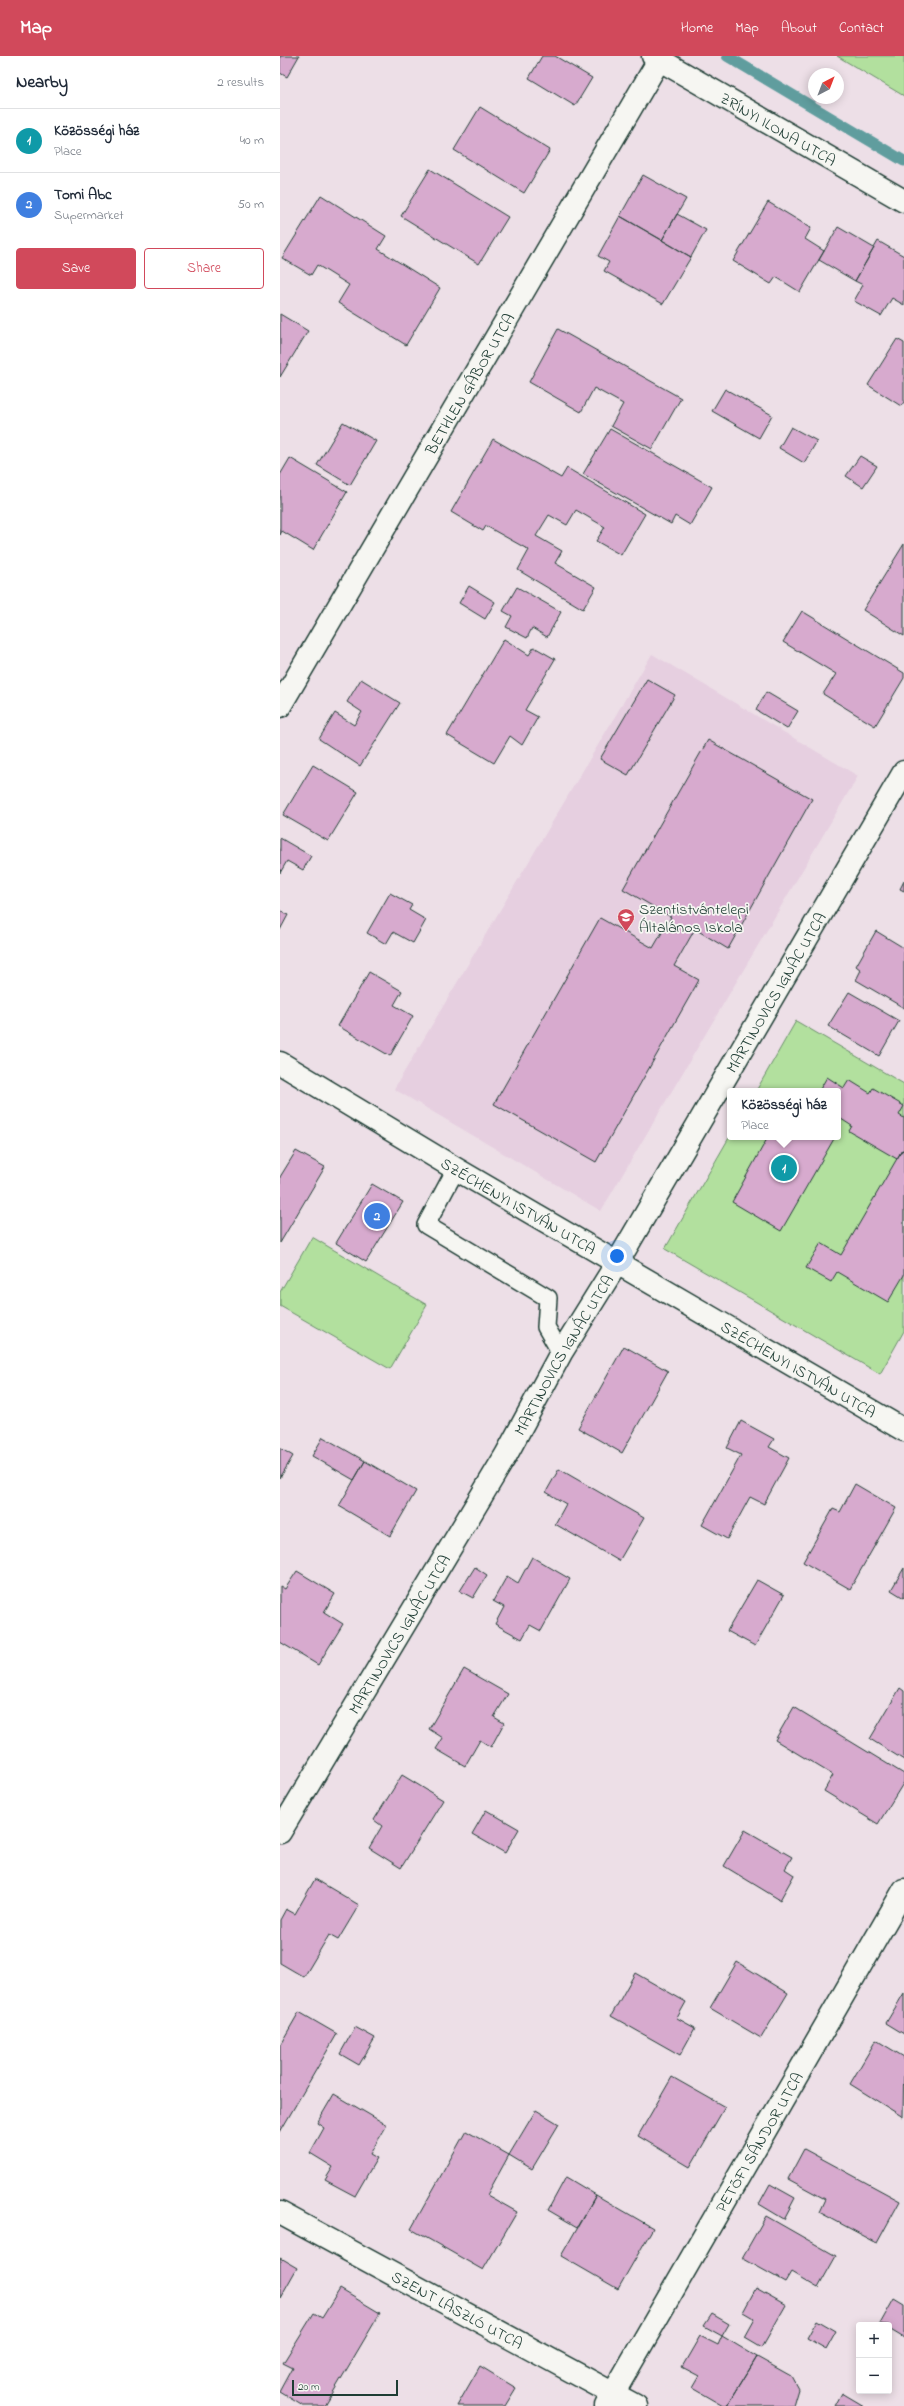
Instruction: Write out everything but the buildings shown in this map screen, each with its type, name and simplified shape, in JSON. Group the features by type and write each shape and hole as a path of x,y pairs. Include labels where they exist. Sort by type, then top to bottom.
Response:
{"street":[{"name":"ZRÍNYI ILONA UTCA","path":"656,58 904,200"},
{"name":"BETHLEN GÁBOR UTCA","path":"280,706 656,58"},
{"name":"MARTINOVICS IGNÁC UTCA","path":"280,1832 506,1456 561,1353 617,1263 904,772"},
{"name":"SZÉCHENYI ISTVÁN UTCA","path":"280,1062 456,1169 904,1430"},
{"name":"PETŐFI SÁNDOR UTCA","path":"610,2400 904,1890"},
{"name":"SZENT LÁSZLÓ UTCA","path":"280,2213 610,2400 636,2406"}],"lane":[{"path":"456,1169 426,1225 548,1298 546,1327 561,1353"}],"shaded area":[{"name":"Szentistvántelepi Általános Iskola","path":"652,654 858,776 601,1211 394,1089"}],"green space":[{"path":"837,56 904,56 904,96"},
{"path":"796,1021 904,1084 904,1331 880,1374 665,1249 728,1140 841,1140 841,1088 758,1088"},
{"path":"312,1237 427,1305 390,1369 280,1306 280,1292"}],"waterway":[{"path":"727,56 904,161"}],"place":[{"name":"Szentistvántelepi Általános Iskola","path":"626,932"},
{"name":"Közösségi ház","path":"784,1168"},
{"name":"Tomi Abc","path":"377,1216"}]}
